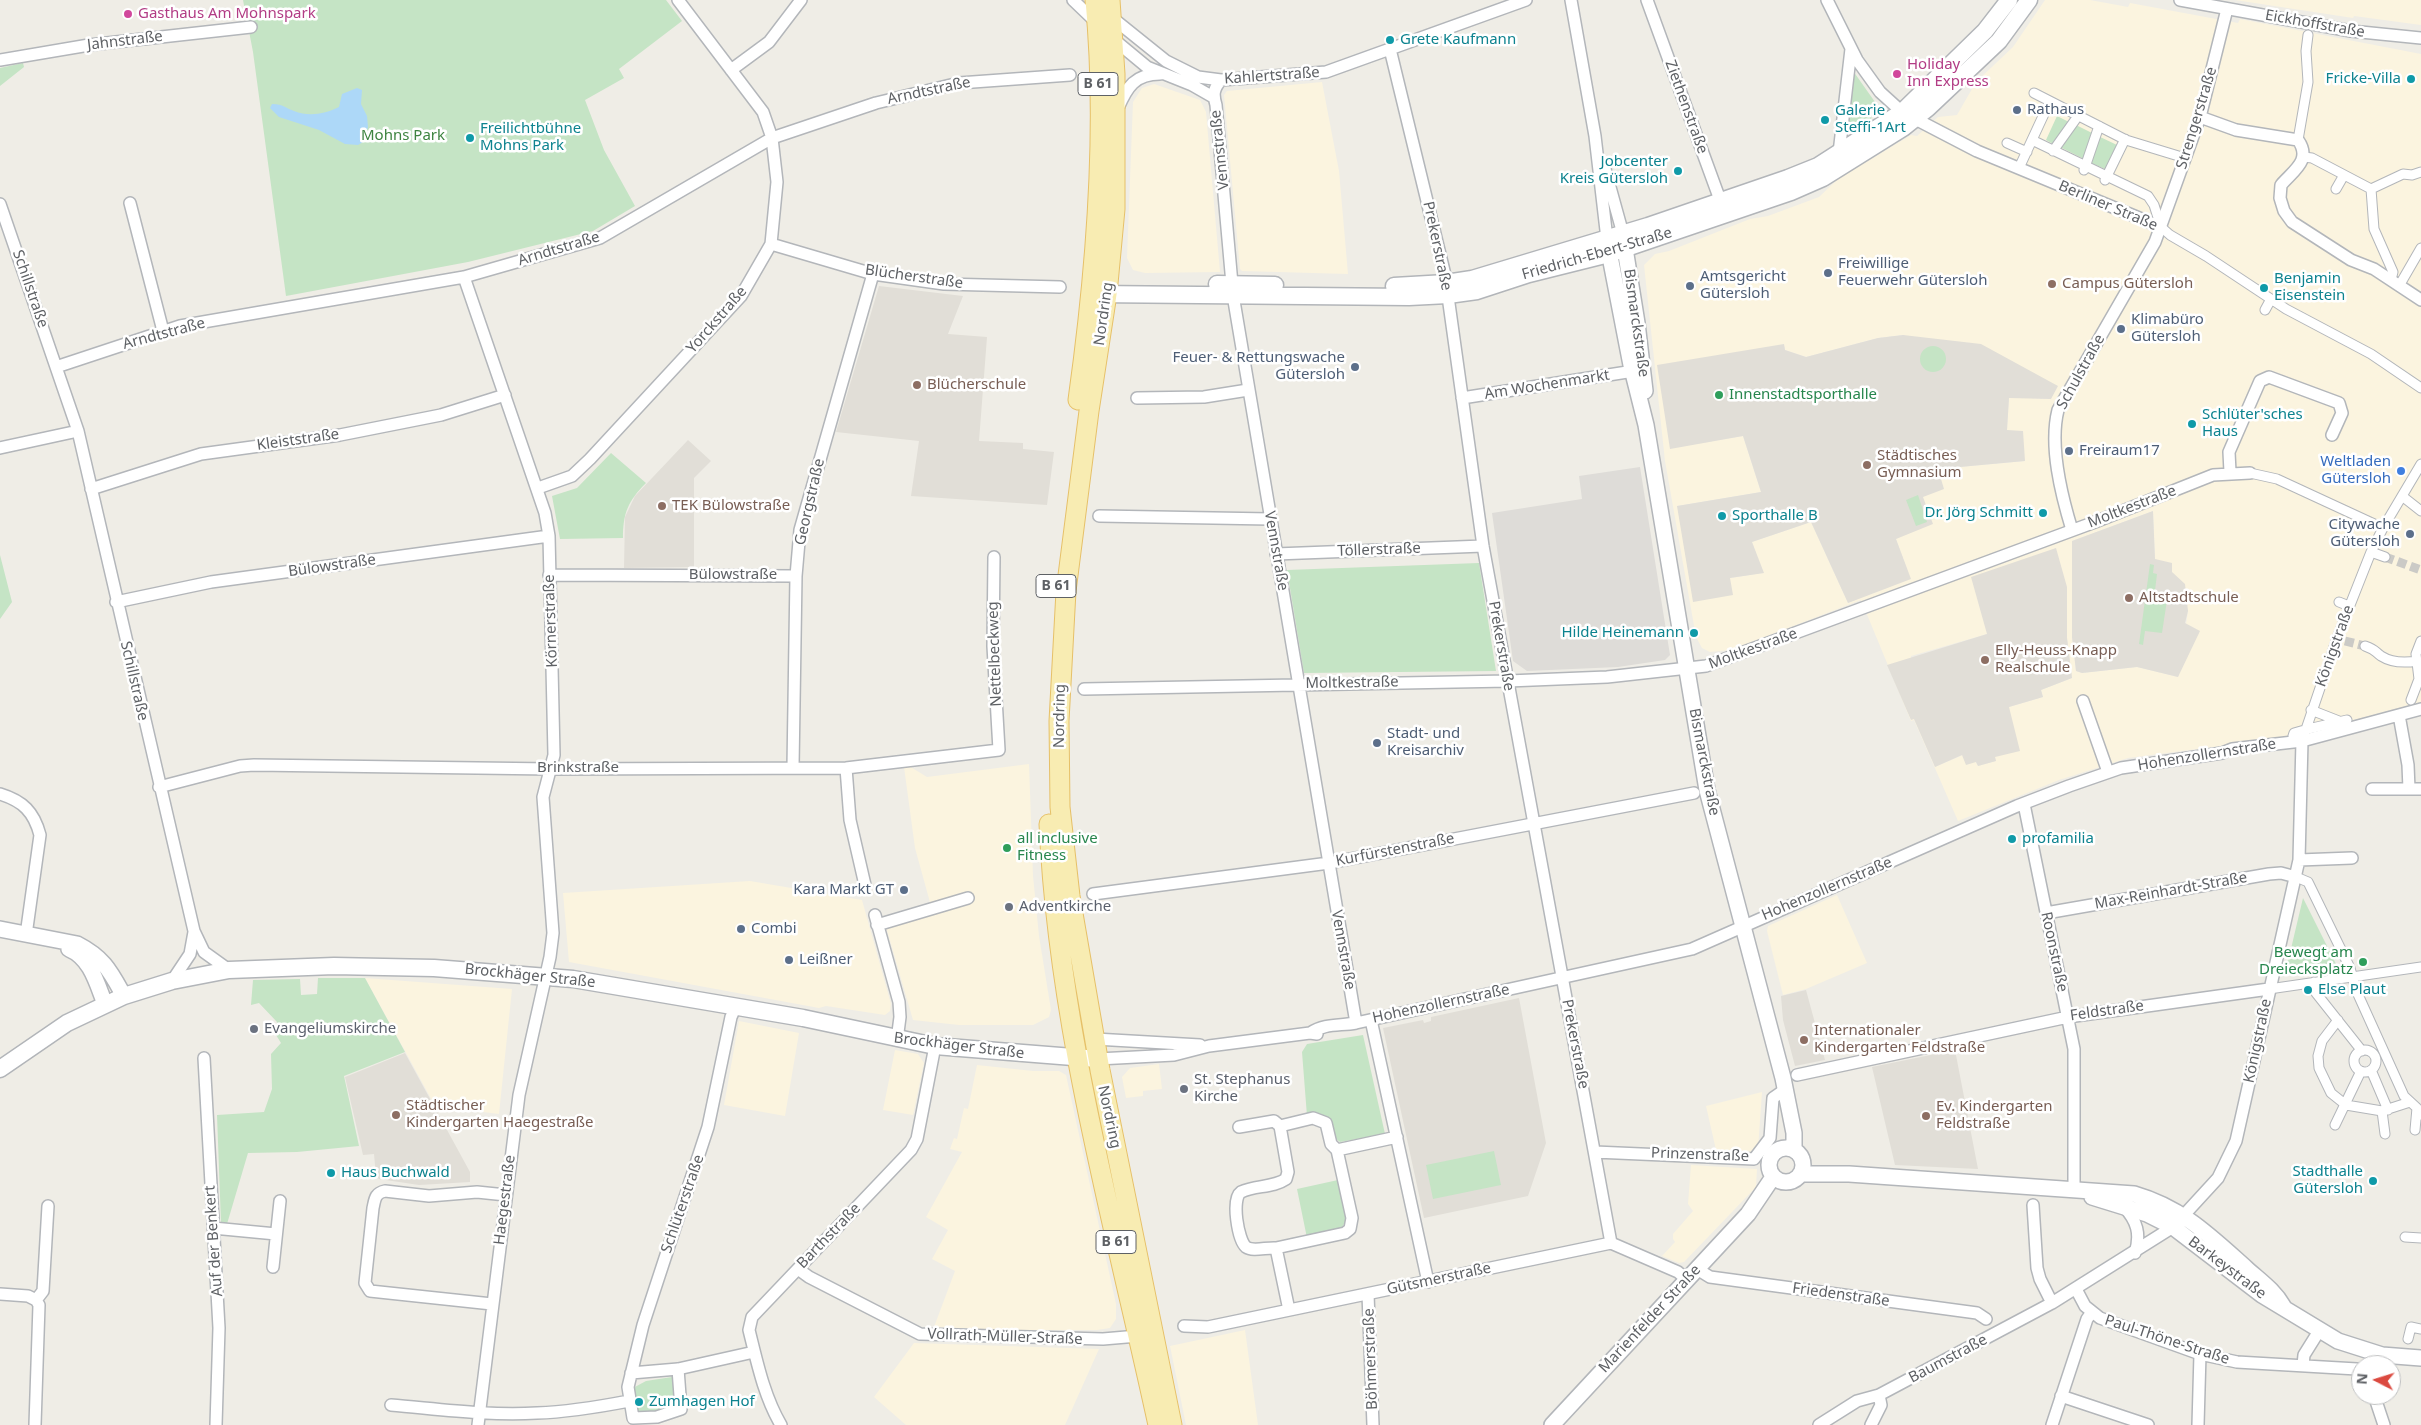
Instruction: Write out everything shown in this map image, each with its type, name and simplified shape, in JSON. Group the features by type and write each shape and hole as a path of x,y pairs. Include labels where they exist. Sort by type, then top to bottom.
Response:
{"main road":[{"name":"Friedrich-Ebert-Straße","path":"1723,208 1839,153 1909,116 1980,36 2009,0"},
{"name":"Friedrich-Ebert-Straße","path":"1099,288 1232,290 1409,297 1447,289 1472,278 1608,247 1723,208 1791,192 1823,178 1909,116 1999,41 2029,0"},
{"name":"Nordring","path":"1100,7 1114,39 1114,209 1099,288 1055,590 1048,721 1048,806 1052,880 1074,1038 1158,1425"},
{"name":"Nordring","path":"1100,7 1099,288 1066,591 1059,721 1062,834 1070,896 1098,1059 1172,1425"},
{"name":"Brockhäger Straße","path":"0,1069 67,1023 124,996 172,982 229,970 363,966 434,968 545,976 736,1006 897,1040 935,1046 1078,1058"},
{"path":"1074,1038 1095,1039"},
{"name":"Hohenzollernstraße","path":"1078,1058 1098,1059"}],"street":[{"name":"Yorckstraße","path":"538,488 572,476 590,459 741,296 771,244 777,182 772,138 763,112 678,0"},
{"path":"731,70 769,42 801,0"},
{"name":"Kahlertstraße","path":"1073,0 1100,7 1166,61 1198,78 1221,80 1326,72 1526,0"},
{"name":"Bismarckstraße","path":"1571,0 1595,136 1608,247 1638,370"},
{"name":"Ziethenstraße","path":"1647,0 1723,208"},
{"name":"Berliner Straße","path":"1827,0 1851,49 1880,92 1909,116 1977,151 2161,227 2204,260 2237,282 2371,354 2420,385"},
{"name":"Eickhoffstraße","path":"2180,0 2210,6 2224,4 2356,32 2421,38"},
{"name":"Strengerstraße","path":"2161,227 2200,117 2224,4"},
{"name":"Jahnstraße","path":"0,60 89,45 251,27"},
{"name":"Eickhoffstraße","path":"2298,140 2308,82 2306,52 2308,35"},
{"name":"Kahlertstraße","path":"1114,39 1147,67 1192,85 1213,98"},
{"name":"Prekerstraße","path":"1390,49 1447,289 1483,546 1611,1243"},
{"path":"1839,153 1851,49"},
{"path":"1115,116 1132,83 1148,74 1161,74"},
{"name":"Arndtstraße","path":"56,367 180,326 464,277 600,238 772,138 876,103 959,83 1070,75"},
{"name":"Vennstraße","path":"1221,80 1216,86 1213,98 1216,106 1232,290 1276,554 1300,684 1329,863 1352,1024"},
{"path":"2034,93 2078,116 2096,122 2124,139 2150,144 2185,158"},
{"path":"2019,168 2050,101"},
{"path":"2053,151 2078,116"},
{"path":"2200,117 2236,130 2298,140 2303,148 2304,157 2300,166 2281,185 2280,198 2292,222 2351,260 2394,280 2421,300"},
{"path":"2084,168 2096,122"},
{"name":"Bismarckstraße","path":"1595,136 1624,241 1646,426 1707,790 1744,925 1786,1091 1788,1149"},
{"path":"2106,178 2124,139"},
{"path":"2032,140 2084,168 2148,196 2154,205 2161,227"},
{"path":"2007,143 2026,152"},
{"path":"2304,157 2312,158 2371,189"},
{"path":"2371,189 2403,174 2412,175 2421,172"},
{"path":"2336,189 2344,175"},
{"path":"2371,189 2374,229 2394,280"},
{"path":"130,203 164,331"},
{"name":"Schillstraße","path":"0,204 78,431 116,602 194,931 204,952 229,970"},
{"name":"Schulstraße","path":"2072,530 2061,493 2058,473 2055,423 2058,410 2155,242 2161,227"},
{"name":"Blücherstraße","path":"771,244 873,274 944,284 1060,287"},
{"path":"2394,280 2405,274 2421,248"},
{"path":"2394,280 2399,271 2405,274"},
{"name":"Georgstraße","path":"793,767 796,576 800,530 873,274"},
{"name":"Körnerstraße","path":"464,277 538,488 549,536 554,755 543,797 552,933 545,976"},
{"path":"2265,310 2271,299"},
{"name":"Am Wochenmarkt","path":"1461,395 1638,370"},
{"path":"2230,472 2230,452 2260,381 2264,378 2269,377 2338,404 2342,413 2332,435"},
{"path":"1138,398 1204,397 1248,390"},
{"name":"Kleiststraße","path":"91,489 201,454 340,435 432,417 469,408 505,395"},
{"path":"0,448 78,431"},
{"name":"Königstraße","path":"2076,1289 2135,1253 2186,1216 2218,1178 2236,1141 2299,860 2303,734 2311,710 2341,640 2349,606 2371,552 2421,464"},
{"name":"Moltkestraße","path":"1084,689 1508,681 1607,677 1687,670 1724,661 2213,475 2230,472 2250,473 2277,479 2383,528"},
{"path":"2402,496 2421,511"},
{"path":"1099,516 1270,519"},
{"name":"Bülowstraße","path":"116,602 211,582 549,536"},
{"name":"Töllerstraße","path":"1276,554 1483,546"},
{"path":"2371,552 2385,557"},
{"name":"Nettelbeckweg","path":"994,557 992,646 998,750"},
{"name":"Bülowstraße","path":"549,574 796,576"},
{"path":"2338,602 2349,606"},
{"path":"2411,700 2420,680 2416,654 2421,641"},
{"path":"2365,646 2377,650 2380,656 2402,663 2417,661"},
{"path":"2083,701 2108,772"},
{"name":"Hohenzollernstraße","path":"1098,1059 1174,1055 1209,1046 1310,1033 1318,1028 1340,1023 1352,1024 1692,949 2024,804 2108,772 2121,768 2222,753 2232,749 2421,709"},
{"path":"2303,734 2344,720 2311,710"},
{"path":"2399,715 2408,765 2409,789"},
{"name":"Brinkstraße","path":"159,787 240,766 254,765 846,768 998,750"},
{"path":"846,768 850,820 865,885"},
{"path":"2372,788 2421,789"},
{"name":"Kurfürstenstraße","path":"1093,894 1329,863 1694,793"},
{"path":"0,794 15,799 28,809 36,821 40,842 26,935"},
{"name":"Roonstraße","path":"2024,804 2074,1049 2074,1191"},
{"path":"2299,860 2352,858"},
{"name":"Max-Reinhardt-Straße","path":"2046,913 2269,874 2281,873 2296,877"},
{"path":"2296,877 2308,882 2350,968 2356,990 2404,1096 2416,1109 2415,1130"},
{"path":"897,1040 900,1002 876,920 968,898"},
{"path":"0,929 42,939 78,944 100,958 124,996"},
{"name":"Schillstraße","path":"172,982 190,954 194,931"},
{"path":"42,939 74,951 83,958 89,966 106,1004"},
{"name":"Feldstraße","path":"1797,1075 2068,1017 2269,989 2402,966 2421,967"},
{"name":"Haegestraße","path":"478,1425 519,1095 545,976"},
{"path":"2314,982 2316,993 2362,1051 2371,1052 2375,1064 2371,1070 2362,1071 2356,1067 2354,1060 2362,1051"},
{"name":"Schlüterstraße","path":"629,1401 631,1373 654,1289 708,1127 731,1017 736,1006"},
{"path":"1371,1020 1428,1282"},
{"path":"2338,1020 2322,1041 2318,1056 2319,1068 2331,1092 2346,1105 2385,1110 2416,1109"},
{"name":"Hohenzollernstraße","path":"1095,1039 1209,1046"},
{"name":"Barthstraße","path":"781,1425 770,1404 748,1330 752,1317 911,1150 917,1139 935,1046"},
{"path":"2374,1057 2384,1053"},
{"name":"Auf der Benkert","path":"204,1058 219,1328 216,1425"},
{"path":"2371,1070 2385,1110 2385,1134"},
{"path":"2335,1125 2362,1071"},
{"name":"Prinzenstraße","path":"1595,1152 1754,1159 1770,1138 1773,1098 1786,1091"},
{"path":"1239,1127 1274,1121 1280,1126 1288,1172 1286,1179 1279,1184 1242,1192 1236,1198 1235,1205 1242,1241 1246,1247 1255,1250 1266,1247 1276,1248 1345,1233 1350,1230 1352,1218 1337,1150 1331,1144 1326,1123 1320,1119 1313,1118 1280,1126"},
{"path":"1337,1150 1397,1137"},
{"path":"1788,1149 1801,1168 1793,1180 1779,1180 1770,1172 1769,1160 1777,1150 1788,1149"},
{"path":"1801,1168 1828,1167 1849,1174 2134,1194 2161,1203 2186,1216"},
{"name":"Marienfelder Straße","path":"1552,1425 1779,1180"},
{"path":"492,1304 370,1291 365,1282 372,1216 375,1197 379,1192 385,1191 429,1196 477,1192 506,1195"},
{"path":"2074,1191 2152,1216 2173,1227"},
{"path":"273,1267 280,1200"},
{"path":"2033,1205 2037,1268 2040,1279 2052,1303"},
{"path":"36,1300 43,1291 48,1206"},
{"path":"2123,1206 2133,1216 2137,1228 2138,1243 2135,1253"},
{"name":"Barkeystraße","path":"2186,1216 2268,1287 2283,1306"},
{"name":"Barkeystraße","path":"2173,1227 2262,1295 2283,1306 2319,1331 2351,1346 2382,1355 2421,1358"},
{"path":"213,1228 276,1234"},
{"path":"2405,1237 2421,1238"},
{"path":"1611,1243 1678,1272 1686,1280"},
{"name":"Gütsmerstraße","path":"1184,1326 1208,1327 1611,1243"},
{"path":"1276,1248 1289,1310"},
{"name":"Vollrath-Müller-Straße","path":"798,1268 809,1277 920,1334 1103,1339 1138,1336"},
{"name":"Friedenstraße","path":"1697,1269 1710,1277 1977,1313 1986,1319"},
{"name":"Baumstraße","path":"1819,1425 1857,1401 1879,1395 2076,1289"},
{"name":"Paul-Thöne-Straße","path":"2076,1289 2085,1306 2100,1318 2200,1354 2237,1362 2351,1369"},
{"path":"0,1294 28,1296 36,1300 39,1305 35,1425"},
{"name":"Böhmerstraße","path":"1368,1294 1373,1425"},
{"path":"2052,1425 2086,1319 2092,1312"},
{"path":"2408,1339 2411,1327 2421,1329"},
{"path":"2303,1365 2304,1355 2319,1331"},
{"path":"631,1373 678,1368 754,1352"},
{"path":"2198,1425 2200,1354"},
{"path":"391,1405 536,1414 576,1410 629,1401 632,1418 636,1420 681,1409 678,1368"},
{"path":"1871,1425 1881,1404 1879,1395"},
{"path":"2062,1396 2148,1425"},
{"path":"2377,1405 2384,1425"}],"shaded area":[{"path":"2045,0 2090,0 2128,7 2130,3 2238,23 2240,19 2421,54 2421,702 2290,737 2128,758 2059,780 1958,821 1914,720 1911,721 1861,600 1731,650 1710,652 1702,648 1696,637 1665,461 1644,265 1655,254 1669,251 1750,219 1768,216 1819,197 1838,179 1911,135 1917,136 1938,117 1957,115 1976,82 2013,47","holes":["1903,335 2051,399 2009,397 2007,430 2025,461 1938,469 1896,539 1910,578 1848,603 1811,522 1752,542 1763,573 1730,578 1677,506 1761,492 1743,436 1670,448 1784,345 1785,350 1806,357 1878,338","2153,511 2155,559 2172,572 2188,611 2178,677 2137,667 2082,673 2076,671 2072,637 2072,541","1987,634 2067,638 2072,678 2041,690 2043,697 2009,707 1995,757 1996,761 1978,766 1976,762 1963,755 1935,767 1914,719 1911,656"]},
{"path":"2235,0 2421,0 2421,25 2354,16 2353,18"},
{"path":"1322,82 1339,171 1348,274 1242,271 1240,269 1224,95 1227,91"},
{"path":"1154,84 1200,100 1206,112 1220,272 1145,273 1133,270 1127,258 1133,102 1142,88"},
{"name":"Blücherschule","path":"879,286 963,296 948,334 987,337 979,441 1023,443 1023,449 1054,452 1047,505 911,496 919,441 836,432"},
{"name":"Städtisches Gymnasium","path":"1903,335 1981,344 2058,386 2051,399 2009,398 2007,430 2023,431 2025,461 1938,469 1944,489 1923,497 1933,524 1896,539 1911,579 1848,603 1811,522 1752,542 1764,573 1730,578 1733,595 1693,602 1677,506 1761,492 1743,436 1670,449 1657,365 1784,344 1785,350 1806,357 1878,338"},
{"name":"TEK Bülowstraße","path":"688,440 711,461 694,478 694,567 624,568 625,517 635,496"},
{"path":"1640,467 1670,655 1665,660 1618,667 1527,671 1513,661 1492,513 1582,499 1579,476"},
{"name":"Altstadtschule","path":"2153,511 2155,559 2172,563 2172,572 2185,584 2188,611 2185,623 2200,631 2178,677 2137,667 2082,673 2076,671 2072,637 2072,541"},
{"name":"Elly-Heuss-Knapp Realschule","path":"2056,548 2067,587 2067,638 2072,678 2041,690 2043,697 2009,707 2020,751 1995,757 1996,761 1978,766 1976,762 1966,765 1962,755 1935,767 1914,719 1911,720 1887,665 1987,634 1971,577"},
{"path":"1029,764 1033,876 1039,936 1051,1010 1049,1017 1033,1025 959,1025 913,1020 884,920 931,906 915,848 904,767 909,766 927,777"},
{"path":"750,881 862,900 891,1004 890,1011 885,1015 826,1006 819,1008 569,962 563,893"},
{"path":"1837,895 1867,963 1806,989 1783,995 1767,931 1768,926"},
{"path":"365,978 512,989 499,1114 435,1106"},
{"name":"Internationaler Kindergarten Feldstraße","path":"1806,990 1825,1060 1795,1066 1783,1020 1781,996"},
{"path":"1519,998 1546,1143 1528,1196 1424,1218 1383,1028 1423,1020 1424,1023 1431,1021 1431,1017"},
{"path":"739,1021 799,1033 785,1116 724,1105"},
{"path":"895,1050 918,1054 924,1063 913,1115 883,1110"},
{"name":"Ev. Kindergarten Feldstraße","path":"1955,1050 1978,1169 1895,1165 1872,1067"},
{"name":"Städtischer Kindergarten Haegestraße","path":"405,1053 470,1172 470,1182 419,1185 379,1179 376,1176 374,1154 363,1155 345,1077"},
{"path":"1159,1064 1162,1089 1143,1091 1143,1096 1126,1098 1122,1077 1130,1068"},
{"path":"977,1065 1033,1071 1059,1071 1066,1075 1116,1304 1116,1319 1110,1328 1097,1330 1010,1330 934,1327 955,1271 932,1259 948,1230 926,1217 962,1152 950,1149 954,1138 957,1139 964,1108 968,1109"},
{"path":"1762,1092 1758,1149 1753,1152 1716,1150 1706,1106"},
{"path":"1691,1165 1757,1169 1756,1187 1684,1262 1679,1263 1662,1256 1675,1242 1673,1234 1693,1211 1688,1204"},
{"path":"1245,1330 1258,1425 1186,1425 1170,1346"},
{"path":"914,1343 1099,1349 1065,1425 906,1425 874,1397"}],"green space":[{"name":"Mohns Park","path":"243,0 666,0 682,21 619,69 624,78 585,100 604,150 635,206 593,231 468,262 286,296 253,52"},
{"path":"23,63 24,67 0,86 0,68"},
{"path":"1851,68 1875,102 1871,119 1843,137"},
{"path":"2057,116 2071,123 2055,145 2046,140"},
{"path":"2074,124 2094,134 2086,160 2058,146"},
{"path":"2096,135 2117,145 2105,169 2089,162"},
{"path":"1933,346 1942,350 1946,359 1942,368 1933,372 1924,368 1920,359 1924,350"},
{"path":"611,453 646,483 628,508 624,521 623,538 560,539 552,496 577,488"},
{"path":"1918,495 1927,522 1916,526 1906,500"},
{"path":"0,555 12,602 0,619"},
{"path":"1479,563 1496,671 1304,673 1287,570"},
{"path":"2150,564 2154,565 2153,573 2157,574 2154,599 2167,600 2162,633 2145,631 2143,645 2139,644"},
{"path":"2303,898 2337,966 2285,974"},
{"path":"318,978 365,978 405,1052 344,1076 359,1146 297,1152 248,1153 227,1224 221,1223 217,1115 264,1112 272,1089 271,1054 281,1043 276,1035 277,1022 259,1003 251,1005 253,980 300,979 301,995 317,994"},
{"path":"1363,1035 1385,1134 1340,1142 1307,1116 1302,1052 1307,1044"},
{"path":"1494,1151 1501,1185 1433,1199 1426,1165"},
{"path":"1338,1180 1346,1221 1340,1230 1307,1238 1297,1189"},
{"path":"672,1377 677,1409 637,1415 633,1388 646,1381"}],"water":[{"path":"357,88 362,90 361,104 367,116 368,127 363,142 358,145 345,144 319,130 279,117 270,108 272,104 276,104 300,113 323,113 339,107 342,94"}],"tunnel":[{"path":"2385,557 2421,570"},
{"path":"2345,641 2365,646"}],"place":[{"name":"Gasthaus Am Mohnspark","path":"128,14"},
{"name":"Grete Kaufmann","path":"1390,40"},
{"name":"Holiday Inn Express","path":"1897,74"},
{"name":"Fricke-Villa","path":"2411,79"},
{"name":"Rathaus","path":"2017,110"},
{"name":"Galerie Steffi-1Art","path":"1825,120"},
{"name":"Freilichtbühne Mohns Park","path":"470,138"},
{"name":"Jobcenter Kreis Gütersloh","path":"1678,171"},
{"name":"Freiwillige Feuerwehr Gütersloh","path":"1828,273"},
{"name":"Campus Gütersloh","path":"2052,284"},
{"name":"Amtsgericht Gütersloh","path":"1690,286"},
{"name":"Benjamin Eisenstein","path":"2264,288"},
{"name":"Klimabüro Gütersloh","path":"2121,329"},
{"name":"Feuer- & Rettungswache Gütersloh","path":"1355,367"},
{"name":"Blücherschule","path":"917,385"},
{"name":"Innenstadtsporthalle","path":"1719,395"},
{"name":"Schlüter'sches Haus","path":"2192,424"},
{"name":"Freiraum17","path":"2069,451"},
{"name":"Städtisches Gymnasium","path":"1867,465"},
{"name":"Weltladen Gütersloh","path":"2401,471"},
{"name":"TEK Bülowstraße","path":"662,506"},
{"name":"Dr. Jörg Schmitt","path":"2043,513"},
{"name":"Sporthalle B","path":"1722,516"},
{"name":"Citywache Gütersloh","path":"2410,534"},
{"name":"Altstadtschule","path":"2129,598"},
{"name":"Hilde Heinemann","path":"1694,633"},
{"name":"Elly-Heuss-Knapp Realschule","path":"1985,660"},
{"name":"Stadt- und Kreisarchiv","path":"1377,743"},
{"name":"profamilia","path":"2012,839"},
{"name":"all inclusive Fitness","path":"1007,848"},
{"name":"Kara Markt GT","path":"904,890"},
{"name":"Adventkirche","path":"1009,907"},
{"name":"Combi","path":"741,929"},
{"name":"Leißner","path":"789,960"},
{"name":"Bewegt am Dreiecksplatz","path":"2363,962"},
{"name":"Else Plaut","path":"2308,990"},
{"name":"Evangeliumskirche","path":"254,1029"},
{"name":"Internationaler Kindergarten Feldstraße","path":"1804,1040"},
{"name":"St. Stephanus Kirche","path":"1184,1089"},
{"name":"Städtischer Kindergarten Haegestraße","path":"396,1115"},
{"name":"Ev. Kindergarten Feldstraße","path":"1926,1116"},
{"name":"Haus Buchwald","path":"331,1173"},
{"name":"Stadthalle Gütersloh","path":"2373,1181"},
{"name":"Zumhagen Hof","path":"639,1402"}]}
